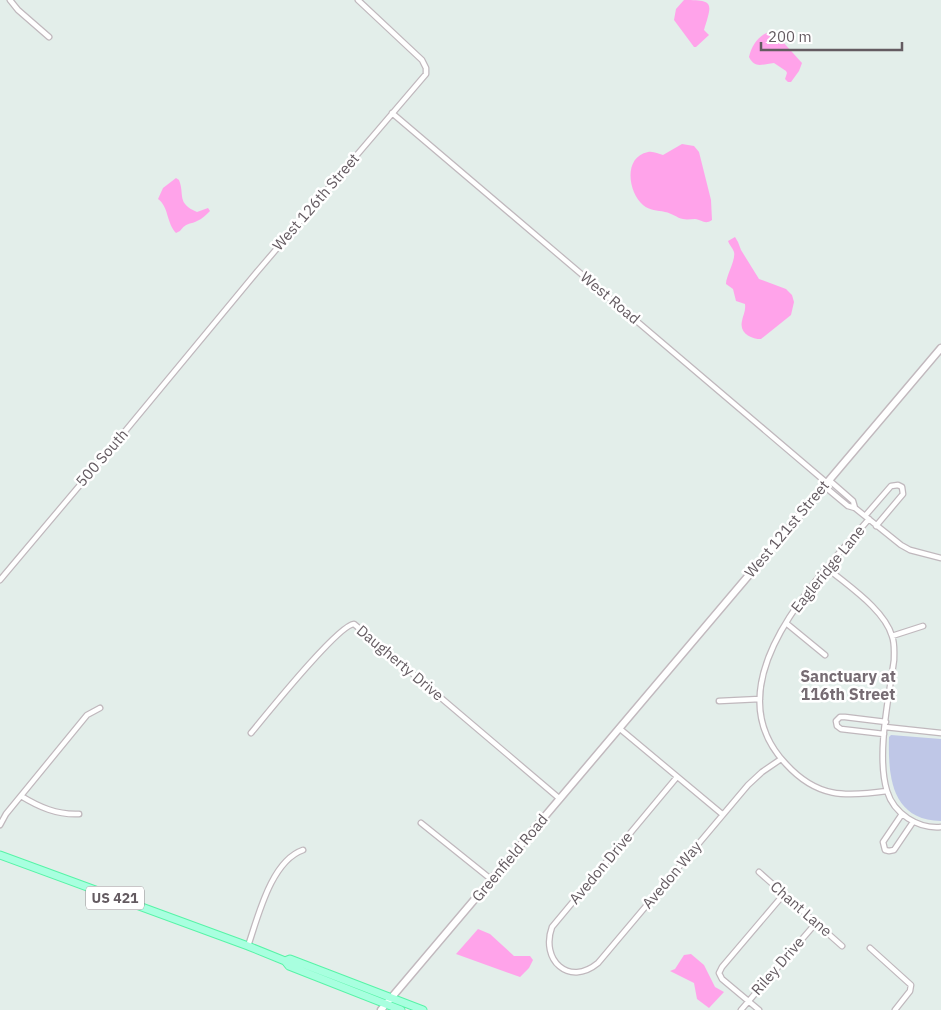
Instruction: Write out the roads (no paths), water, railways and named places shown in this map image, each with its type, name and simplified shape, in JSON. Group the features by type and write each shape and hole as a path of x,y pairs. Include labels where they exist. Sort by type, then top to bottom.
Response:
{"main road":[{"name":"US 421","path":"0,855 286,961 290,959 423,1010"},
{"name":"US 421","path":"286,961 288,966 384,1007 401,1010"}],"street":[{"path":"10,0 18,10 49,36"},
{"name":"West 126th Street","path":"204,336 256,272 426,74 426,68 421,59 358,0"},
{"name":"West Road","path":"392,113 827,483 848,506 855,508 892,539 910,550 941,558"},
{"name":"500 South","path":"0,580 204,336"},
{"name":"West 121st Street","path":"634,710 941,348"},
{"name":"Eagleridge Lane","path":"876,526 902,494 902,487 891,486 796,607 786,623 765,667 761,681 760,699 762,719 769,741 781,759 798,776 823,790 835,794 857,796 887,792"},
{"path":"827,568 873,608 887,624 892,636 894,660 884,734 884,771 887,792 892,802 902,814 913,822 928,827 941,827"},
{"path":"786,623 825,655"},
{"name":"Daugherty Drive","path":"251,733 310,664 346,628 354,624 560,799"},
{"path":"892,636 923,626"},
{"path":"719,701 760,699"},
{"path":"0,825 6,814 88,715 100,708"},
{"name":"Greenfield Road","path":"384,1007 634,710"},
{"path":"884,734 841,730 837,726 836,721 840,717 845,717 941,733"},
{"path":"619,728 722,814"},
{"name":"Avedon Way","path":"558,966 567,970 582,972 598,964 722,814 755,778 781,759"},
{"name":"Avedon Drive","path":"558,966 548,946 552,927 677,777"},
{"path":"21,796 45,809 61,814 79,814"},
{"path":"902,814 883,842 885,850 894,850 913,822"},
{"path":"421,823 492,880"},
{"path":"248,946 274,879 287,860 292,855 303,850"},
{"name":"Chant Lane","path":"759,872 842,946"},
{"path":"759,1010 722,979 719,973 784,894"},
{"name":"Riley Drive","path":"741,1010 816,922"},
{"path":"870,948 911,985 910,991 895,1010"}],"district":[{"name":"Sanctuary at 116th Street","path":"848,685"}]}
